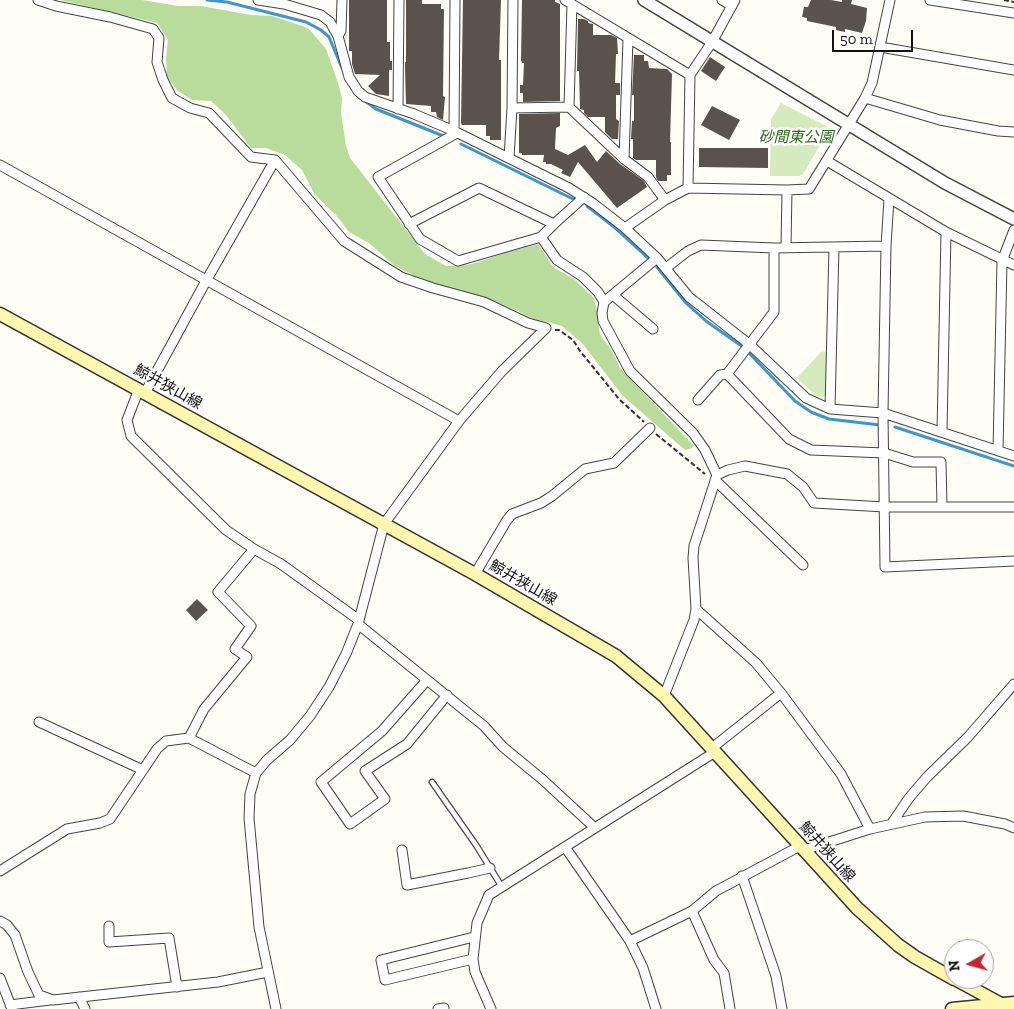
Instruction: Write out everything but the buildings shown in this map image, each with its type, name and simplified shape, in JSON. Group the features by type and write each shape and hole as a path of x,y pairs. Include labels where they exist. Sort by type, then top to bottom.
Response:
{"main road":[{"name":"鯨井狭山線","path":"0,314 475,574 616,656 664,696 879,930 915,957 944,973"},
{"name":"鯨井狭山線","path":"972,989 1000,1004"},
{"path":"952,1009 1014,1003"}],"street":[{"path":"38,0 153,29 159,38 156,62 172,98 190,108 209,113 250,157 275,160 344,241 401,278 484,302 546,328 502,371 459,420 384,524 358,622 346,654 329,687 310,716 290,740 267,760 256,773 250,794 249,818 259,928 276,1009"},
{"path":"258,0 284,2 321,15 330,22 338,36 349,77 358,91 365,97 398,108 456,132 584,198 625,228 658,258 689,297 749,344 806,398 830,409 883,413 1014,456"},
{"path":"338,36 341,31 342,0"},
{"path":"398,108 399,0"},
{"path":"456,0 456,132"},
{"path":"509,158 514,0"},
{"path":"644,0 945,183 1014,219"},
{"path":"688,188 690,74 712,42 734,3 722,0"},
{"path":"625,228 665,200 688,188 808,189 866,98 872,83 890,0"},
{"path":"930,0 1014,13"},
{"path":"568,2 569,107"},
{"path":"568,2 690,74"},
{"path":"624,159 628,39"},
{"path":"880,47 1014,70"},
{"path":"866,98 940,120 998,131 1014,132"},
{"path":"512,108 569,107 624,159 648,177 665,200"},
{"path":"456,132 378,176 420,239 458,261 542,237 584,198"},
{"path":"275,160 142,391 127,420 131,436 226,530 281,564 358,622 484,726 503,747 543,780 594,828"},
{"path":"827,161 946,232 1002,261 1014,265"},
{"path":"0,165 459,420"},
{"path":"409,224 479,188 554,224"},
{"path":"786,247 787,190"},
{"path":"889,199 886,246 883,413 885,567 1014,561"},
{"path":"998,451 1002,261 1014,230"},
{"path":"942,432 946,232"},
{"path":"542,237 557,260 583,278 598,292 604,302"},
{"path":"666,268 688,251 701,245 774,248 886,246"},
{"path":"830,409 834,246"},
{"path":"698,400 720,375 727,374 774,312 774,248"},
{"path":"658,258 604,302 603,321 630,370 693,433 705,450 716,477 803,565"},
{"path":"612,295 653,329"},
{"path":"727,374 789,439 811,450 884,453 913,462 941,462 942,507"},
{"path":"475,574 512,514 552,496 585,470 614,463 650,428"},
{"path":"664,696 694,620 696,609 694,546 716,477 728,470 745,466 787,474 803,487 814,503 885,507 1014,507"},
{"path":"189,738 204,709 247,658 235,648 251,626 218,592 254,548"},
{"path":"696,609 756,664 781,693 842,774 870,829"},
{"path":"427,680 382,731 321,782 350,824 385,799 365,771 407,744 447,695"},
{"path":"892,823 909,798 927,777 968,737 1014,684"},
{"path":"492,1009 475,972 473,959 477,923 489,895 714,750 781,693"},
{"path":"39,722 142,770"},
{"path":"0,871 67,829 100,823 110,819 157,749 166,741 189,738 256,773"},
{"path":"630,940 692,911 711,894 742,876 802,848 892,823 946,815 982,819 1014,828"},
{"path":"565,847 630,940 643,968 656,1009"},
{"path":"402,850 407,885 490,868"},
{"path":"742,876 776,976 782,1009"},
{"path":"692,911 714,960 724,973 730,1009"},
{"path":"0,921 7,925 15,935 28,972 39,995 54,1000"},
{"path":"109,926 109,942 168,938 178,987"},
{"path":"473,959 385,980 381,960 474,937"},
{"path":"0,978 11,1007 54,1000 218,982 268,972"},
{"path":"79,997 85,1009"},
{"path":"438,1009 444,1009"}],"lane":[{"path":"432,782 502,887"}],"path":[{"path":"1004,0 1014,2"},
{"path":"546,328 559,330 573,340 619,399 704,474 716,477"}],"green space":[{"path":"60,0 142,0 178,6 201,6 251,15 272,16 308,28 326,49 338,83 342,98 341,113 346,146 350,158 425,254 446,266 457,266 472,264 538,244 553,267 574,279 594,298 600,335 611,349 620,368 694,446 685,450 623,396 582,343 562,326 536,321 497,302 463,294 421,279 395,266 369,243 349,232 336,215 315,195 302,170 285,155 266,148 251,148 226,115 211,101 192,100 178,91 167,77 166,58 168,40 157,23"},
{"name":"砂間東公園","path":"781,103 826,126 829,130 803,174 799,176 770,176 771,119"},
{"path":"828,351 827,396 819,397 797,378 821,352"}],"waterway":[{"path":"207,0 227,2 306,22 329,37 342,68"},
{"path":"365,101 376,109 446,137"},
{"path":"461,144 575,200"},
{"path":"587,206 614,227 649,259"},
{"path":"657,267 686,303 706,321 743,347"},
{"path":"750,354 795,401 811,412 829,419 880,425"},
{"path":"895,427 1014,466"}]}
